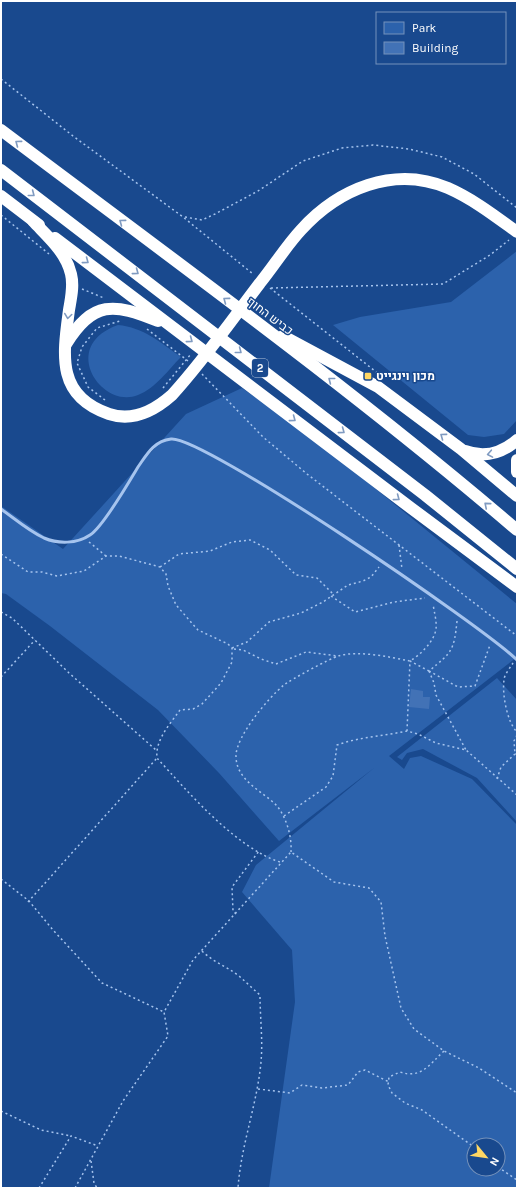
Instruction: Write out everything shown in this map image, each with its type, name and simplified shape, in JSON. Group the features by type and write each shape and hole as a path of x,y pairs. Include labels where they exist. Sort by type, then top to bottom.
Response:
{"highway":[{"name":"כביש החוף","path":"1,130 257,323 442,467 517,530"},
{"name":"2","path":"1,170 425,495 517,569"},
{"path":"33,221 66,259 70,267 72,284 64,348 65,369 69,379 81,398 99,410 122,417 143,414 152,410 172,395 190,369 300,231 330,203 367,184 389,180 411,179 430,182 448,188 486,210 514,235"},
{"path":"1,196 411,508 517,586"},
{"path":"64,348 76,329 87,317 101,310 112,308 142,315 174,328"},
{"path":"257,323 362,377 461,449 517,496"},
{"path":"461,449 479,455 488,455 498,452 517,440"},
{"path":"517,460 517,472"}],"lane":[{"path":"1,509 44,538 58,542 72,542 82,539 91,535 102,522 148,452 158,442 173,438 196,447 222,460 349,539 457,613 516,659"}],"path":[{"path":"1,79 97,154 184,217 253,274"},
{"path":"184,217 202,220 215,214 258,191 303,161 342,148 373,145 409,149 442,157 474,174 517,208"},
{"path":"1,215 51,256"},
{"path":"271,288 443,284 490,255 514,235"},
{"path":"72,284 105,299 112,308"},
{"path":"265,284 383,378"},
{"path":"106,401 88,387 77,363 82,347 97,328 120,321 127,321"},
{"path":"145,328 263,437 307,474 517,636"},
{"path":"162,389 190,369"},
{"path":"82,539 95,545 106,556"},
{"path":"160,567 179,554 210,551 232,542 250,540 270,550 296,575 317,578 333,594"},
{"path":"399,545 404,577"},
{"path":"1,554 28,572 42,572 57,576 84,571 106,556 119,556 160,567 166,574 168,586 176,605 198,630 228,644 232,648 243,650 261,659 276,664 306,652 338,656 375,654 410,661 458,687 475,686 492,639"},
{"path":"232,648 247,642 269,622 301,614 348,585 371,577 382,563"},
{"path":"331,596 355,612 394,602 432,597 436,630 426,647 410,661 407,731"},
{"path":"1,612 12,618 156,750"},
{"path":"429,671 449,655 454,644 457,613"},
{"path":"1,677 35,640"},
{"path":"232,648 232,662 221,683 202,704 193,709 180,710 164,734 156,750 157,758 198,804 238,837 271,859 281,862"},
{"path":"75,1188 124,1101 168,1036 164,1012 193,960 291,852 291,843 284,816 277,806 251,785 241,773 236,757 240,740 265,705 285,684 338,656"},
{"path":"516,659 504,679 507,712 512,727 517,732"},
{"path":"429,671 434,683 436,695 466,750 497,779 517,795"},
{"path":"284,816 326,787 333,776 337,745 353,739 379,737 407,731 418,734 436,743 466,750"},
{"path":"497,779 500,767 516,754 514,741 517,735"},
{"path":"28,902 157,758"},
{"path":"236,914 233,911 232,887 259,851"},
{"path":"291,852 334,882 369,888 381,902 385,936 402,1008 414,1029 444,1051 479,1068 517,1094"},
{"path":"1,879 28,902 102,983 164,1012"},
{"path":"202,951 212,960 219,962 224,968 237,975 260,995 261,1062 257,1089 240,1162 238,1188"},
{"path":"444,1051 422,1072 410,1076 400,1072 389,1077 388,1085 392,1093 405,1103 422,1110 466,1141"},
{"path":"257,1089 290,1093 302,1085 322,1088 348,1085 358,1072 365,1070 389,1082"},
{"path":"1,1111 42,1130 71,1136 98,1146"},
{"path":"39,1188 71,1136"},
{"path":"91,1160 94,1183 97,1188"},
{"path":"506,1172 517,1180"}],"green space":[{"path":"517,251 517,420 504,434 484,437 468,435 333,325 360,317 451,302"},
{"path":"118,325 127,326 144,332 181,357 156,383 138,395 124,397 111,393 100,385 92,374 88,360 91,347 100,335"},
{"path":"242,388 306,432 517,604 517,657 389,756 404,769 410,758 421,756 472,779 517,825 517,1188 269,1188 295,1002 292,950 242,892 256,865 374,768 279,841 219,773 158,710 50,626 6,594 1,593 1,506 63,549 186,414"},
{"path":"497,678 517,700 517,822 477,778 423,749 407,753 402,760 397,757"}],"building":[{"path":"411,689 423,691 423,697 430,697 429,709 409,707"}],"place":[{"name":"מכון וינגייט","path":"368,376"}]}
